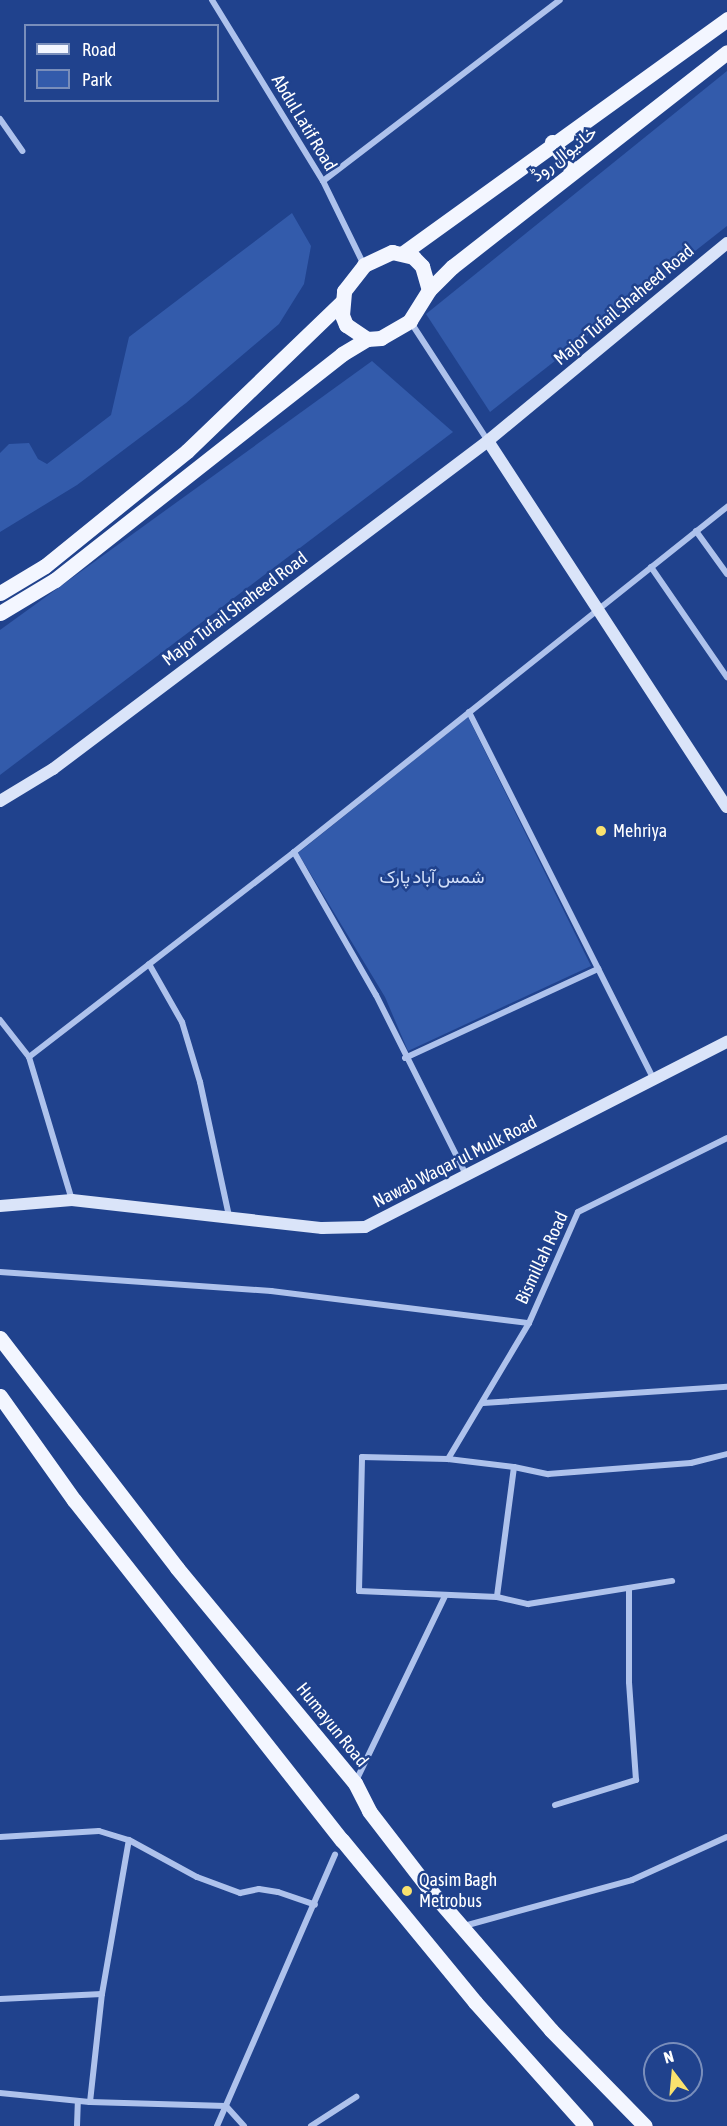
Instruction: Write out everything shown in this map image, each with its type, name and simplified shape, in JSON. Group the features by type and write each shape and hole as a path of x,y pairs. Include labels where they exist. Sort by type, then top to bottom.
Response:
{"main road":[{"path":"0,593 45,566 187,451 341,303 352,276 364,265 385,254 403,253 552,142 727,19"},
{"name":"خانیوال روڈ","path":"429,290 452,267 727,52"},
{"path":"552,142 573,171"},
{"path":"0,613 55,580 342,354 367,339 381,338 410,321 429,290 422,266 403,253"},
{"path":"341,303 346,325 367,339"},
{"name":"Humayun Road","path":"0,1338 177,1568 355,1784 369,1811 460,1927 551,2030 645,2126"},
{"path":"0,1396 74,1500 342,1840 476,2002 586,2126"}],"street":[{"name":"Abdul Latif Road","path":"212,0 323,181 364,265"},
{"path":"323,181 560,0"},
{"path":"0,119 22,151"},
{"name":"Major Tufail Shaheed Road","path":"0,801 53,769 488,441 727,243"},
{"path":"410,321 727,807"},
{"path":"29,1057 294,852 727,507"},
{"path":"696,531 727,574"},
{"path":"651,567 727,678"},
{"path":"469,712 654,1080"},
{"path":"294,852 376,995 405,1058 467,1177"},
{"path":"149,964 182,1022 200,1082 229,1216"},
{"path":"405,1058 598,969"},
{"path":"0,1020 29,1057 72,1200"},
{"name":"Nawab Waqar ul Mulk Road","path":"0,1206 72,1200 322,1228 365,1227 467,1177 727,1042"},
{"name":"Bismillah Road","path":"448,1459 529,1323 578,1212 727,1138"},
{"path":"0,1272 271,1291 529,1323"},
{"path":"483,1403 727,1387"},
{"path":"672,1581 528,1604 497,1597 359,1591 363,1457 448,1459 514,1467 548,1474 691,1463 727,1454"},
{"path":"497,1597 514,1467"},
{"path":"555,1805 636,1780 629,1682 629,1588"},
{"path":"355,1784 444,1596"},
{"path":"0,1837 99,1830 129,1840 197,1877 240,1893 258,1889 278,1892 315,1905"},
{"path":"460,1927 632,1880 727,1837"},
{"path":"90,2102 102,1994 129,1840"},
{"path":"217,2126 335,1855"},
{"path":"0,1999 102,1994"},
{"path":"0,2093 90,2102 226,2106 244,2126"},
{"path":"311,2126 356,2097"},
{"path":"77,2126 78,2101"}],"green space":[{"path":"727,71 727,226 490,412 426,314"},
{"path":"292,213 311,246 304,284 279,324 186,403 77,485 0,532 0,453 9,444 29,443 38,459 47,464 111,415 129,337"},
{"path":"372,361 453,432 0,775 0,630"},
{"name":"شمس آباد پارک","path":"468,717 591,966 408,1051 385,997 298,853"}],"place":[{"name":"Mehriya","path":"601,831"},
{"name":"Qasim Bagh Metrobus","path":"407,1891"}]}
